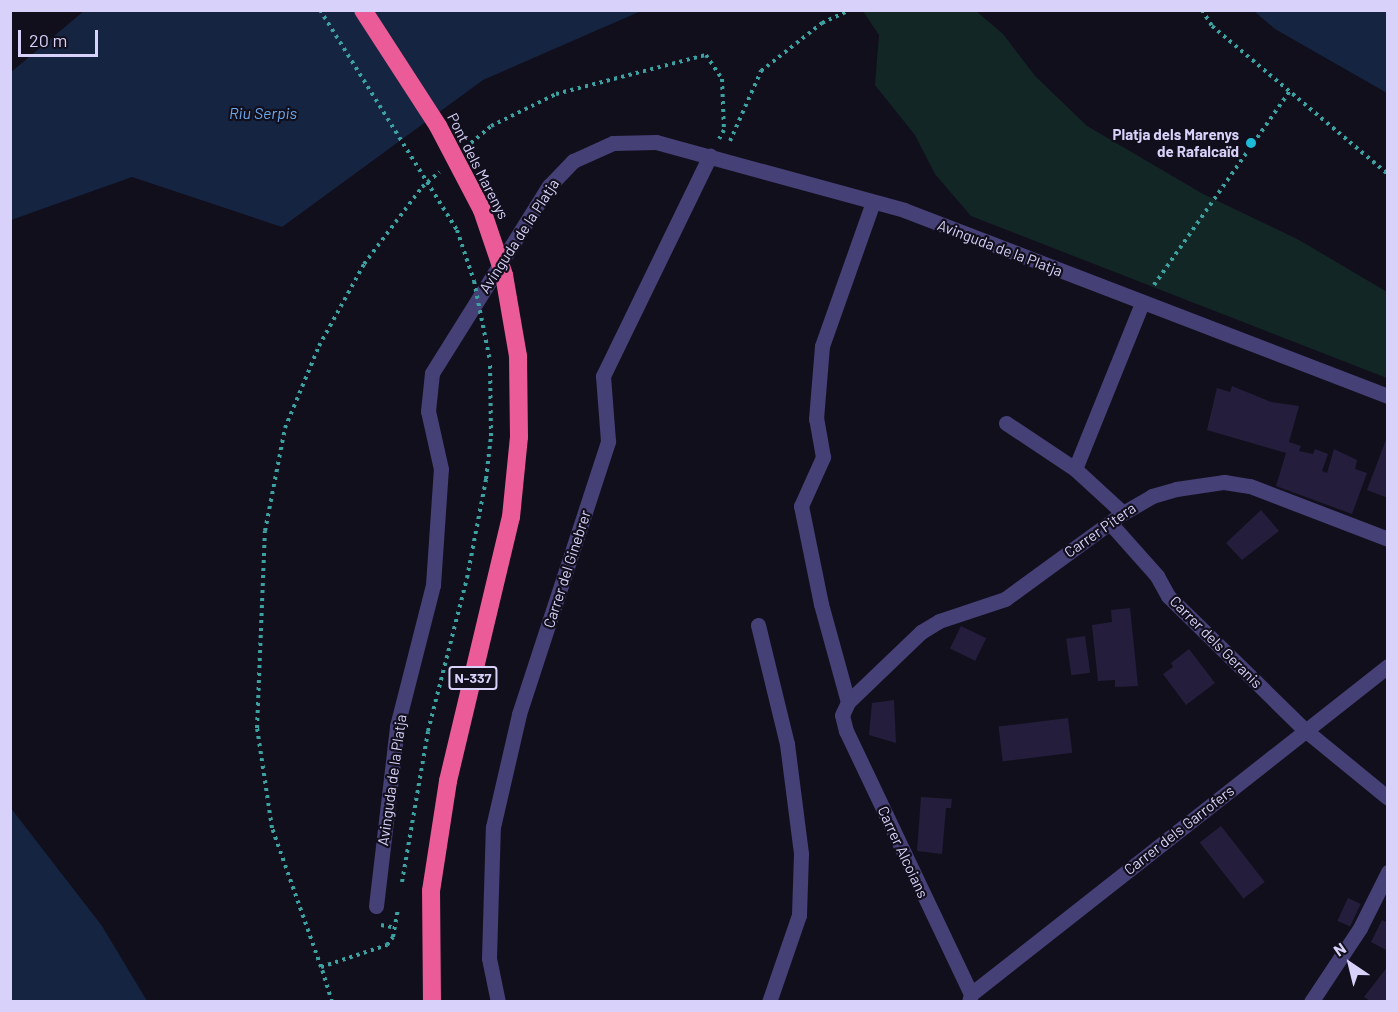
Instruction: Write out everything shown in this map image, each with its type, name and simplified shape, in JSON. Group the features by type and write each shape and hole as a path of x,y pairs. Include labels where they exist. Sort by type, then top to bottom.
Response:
{"highway":[{"name":"Pont dels Marenys","path":"363,10 438,126 486,219 504,275 518,356 519,437 511,517 448,781 431,891 432,1002"}],"street":[{"name":"Avinguda de la Platja","path":"376,906 397,726 433,585 441,469 428,411 432,373 549,186 573,161 613,143 656,142 873,202 1388,396"},
{"name":"Carrer del Ginebrer","path":"498,1002 489,958 493,827 519,714 608,441 603,376 716,158"},
{"name":"Carrer Alcoians","path":"873,202 822,346 816,419 823,457 801,506 821,604 848,702 842,715 846,731 970,998"},
{"path":"1075,469 1142,303"},
{"path":"1006,423 1075,469 1123,513"},
{"name":"Carrer Pitera","path":"848,702 921,632 939,621 1005,599 1123,513 1176,489 1224,482 1250,486 1388,539"},
{"name":"Carrer dels Geranis","path":"1110,523 1157,576 1168,596 1305,730 1388,798"},
{"path":"758,625 787,744 801,854 799,915 769,1002"},
{"name":"Carrer dels Garrofers","path":"970,998 1388,666"},
{"path":"1311,1002 1360,928 1388,872"}],"path":[{"path":"320,10 457,230 474,282 490,361 491,436 486,479 467,578 428,730 402,884"},
{"path":"716,158 762,71 822,23 850,10"},
{"path":"1202,10 1212,26 1388,174"},
{"path":"465,149 491,126 555,94 706,55 722,79 724,130 716,158"},
{"path":"1142,303 1290,91"},
{"path":"332,1002 272,828 259,739 265,531 285,428 319,346 364,264 422,187 448,164"},
{"path":"321,967 387,945 396,928 399,906"}],"green space":[{"path":"863,11 976,11 1003,34 1035,76 1087,126 1203,194 1299,240 1387,292 1387,378 971,216 935,174 915,135 875,85 879,35"}],"water":[{"name":"Riu Serpis","path":"84,11 641,11 483,80 282,227 132,177 11,220 10,73"},
{"path":"1254,11 1387,11 1387,93 1275,29"},
{"path":"10,807 102,926 147,1001 11,1001"}],"building":[{"path":"1232,386 1271,402 1299,406 1289,442 1301,446 1299,451 1313,454 1315,449 1328,454 1322,471 1327,473 1334,449 1357,460 1355,469 1367,473 1352,514 1276,486 1286,453 1207,430 1217,388 1230,392"},
{"path":"1388,438 1388,498 1367,490"},
{"path":"1261,510 1279,531 1242,560 1226,543"},
{"path":"1130,608 1138,686 1115,687 1115,680 1098,681 1092,625 1112,622 1111,610"},
{"path":"961,626 986,638 975,661 950,648"},
{"path":"1085,636 1090,673 1071,675 1066,639"},
{"path":"1189,649 1215,683 1186,705 1163,674 1173,667 1171,663"},
{"path":"894,700 896,743 869,735 872,703"},
{"path":"1068,718 1072,753 1003,761 999,727"},
{"path":"921,797 952,799 951,808 946,808 942,854 917,851"},
{"path":"1221,826 1265,882 1243,899 1200,843"},
{"path":"1348,898 1361,904 1350,927 1337,921"},
{"path":"1382,920 1388,923 1388,951 1371,942"},
{"path":"1388,966 1388,1002 1372,1002 1364,997"}],"place":[{"name":"Platja dels Marenys de Rafalcaïd","path":"1251,143"}]}
